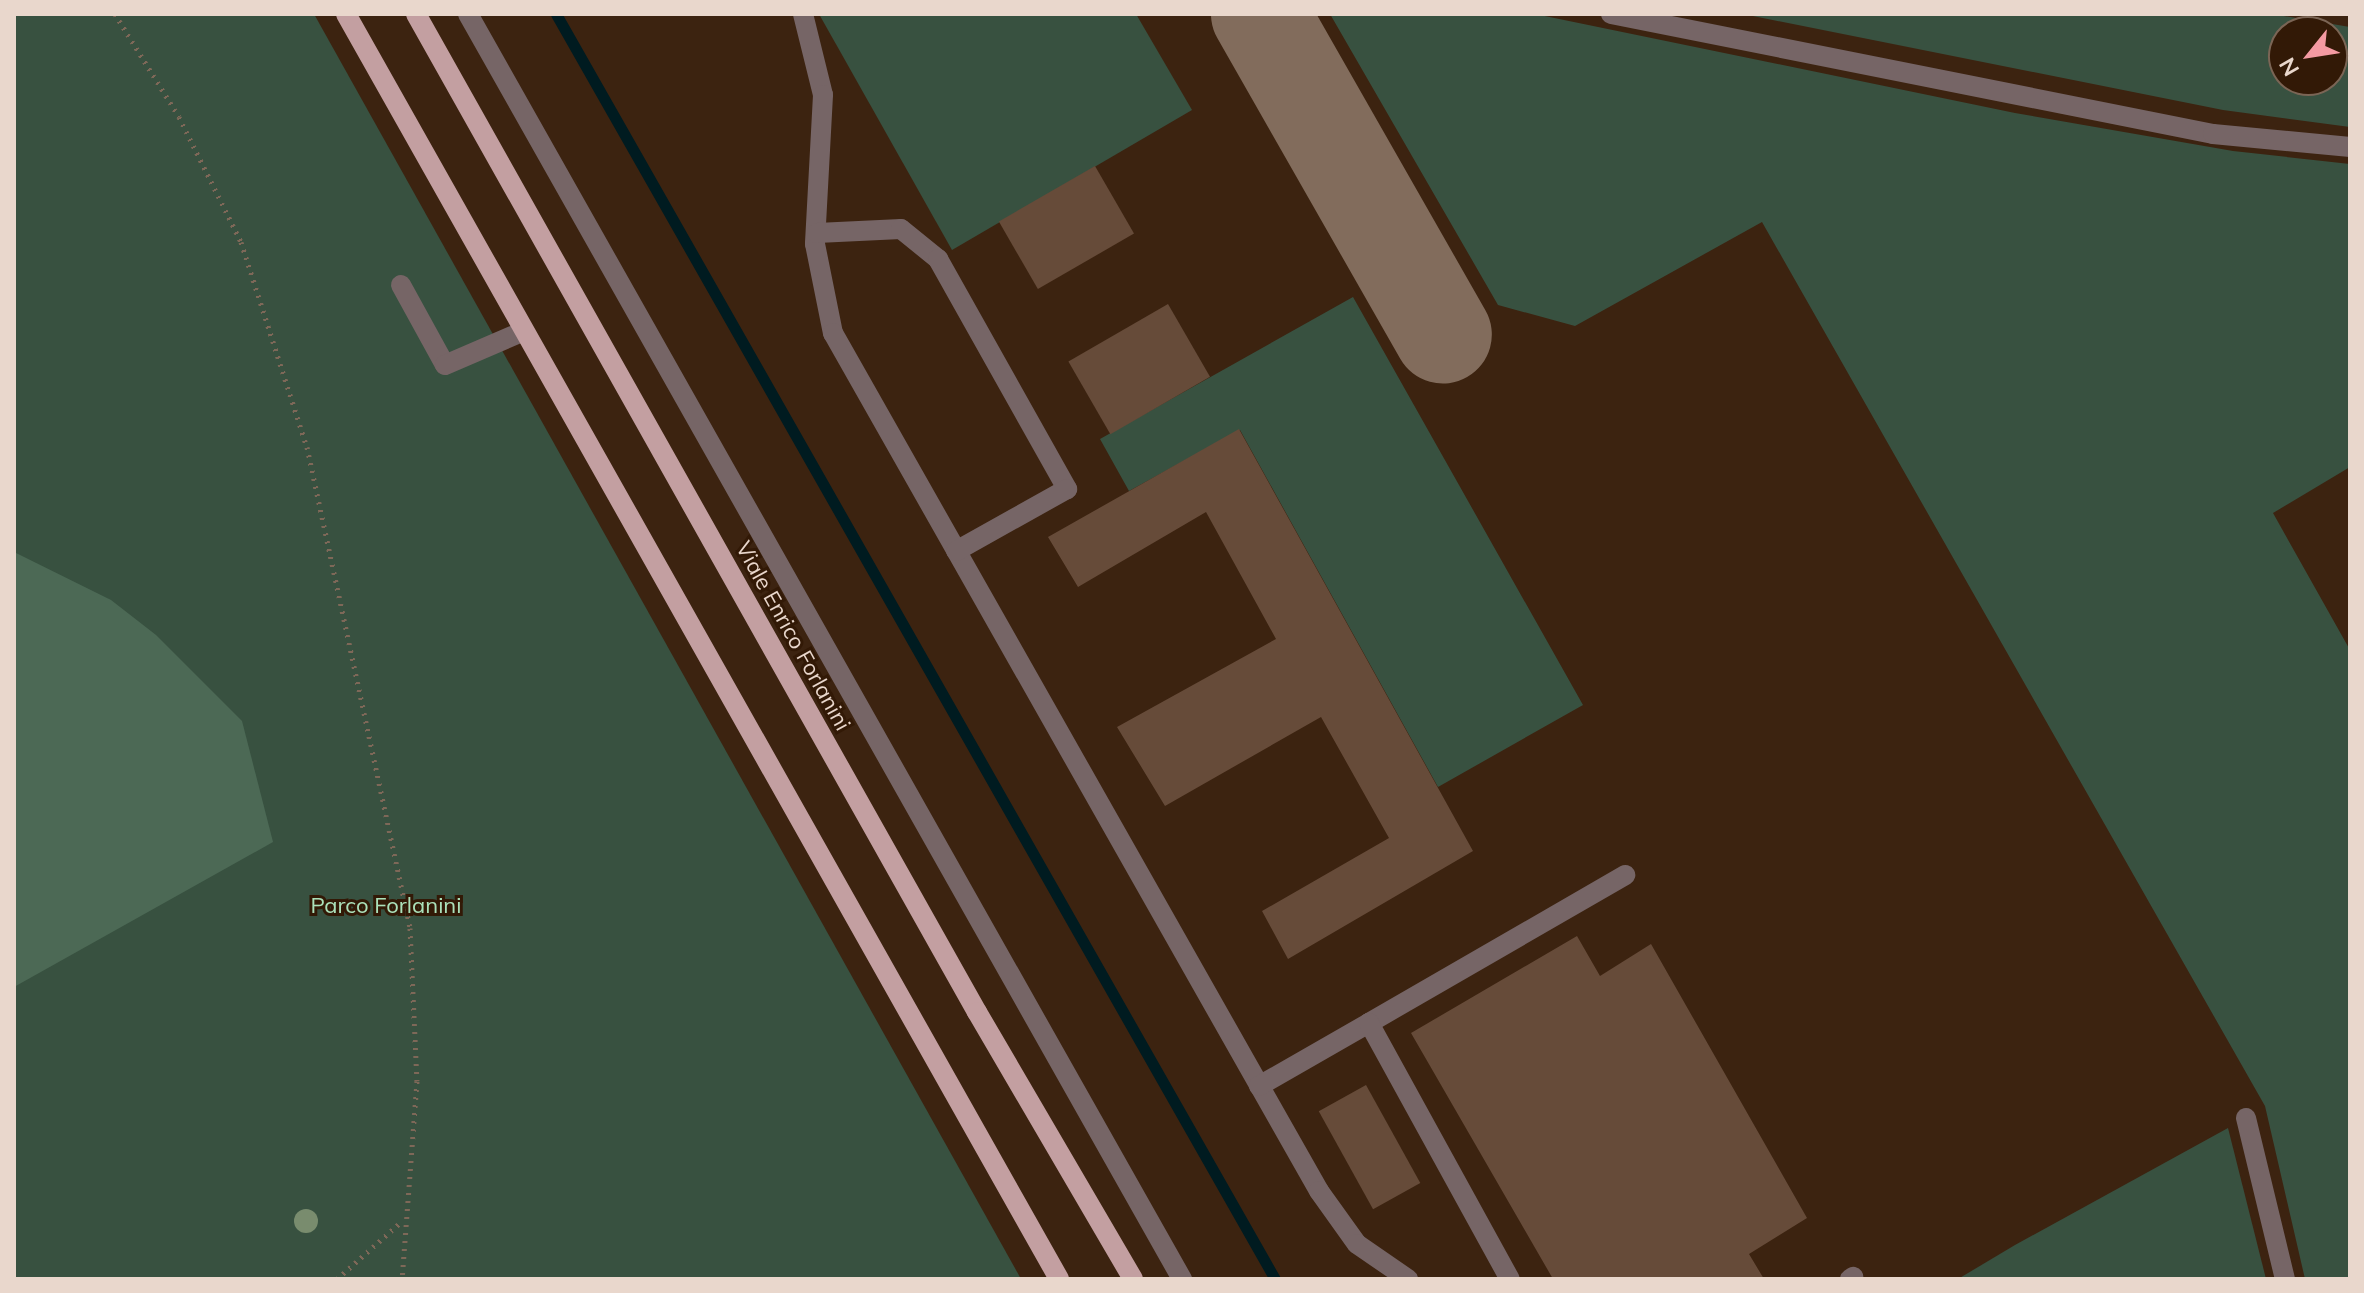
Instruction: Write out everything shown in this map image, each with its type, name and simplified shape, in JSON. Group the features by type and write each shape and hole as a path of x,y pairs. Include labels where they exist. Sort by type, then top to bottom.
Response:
{"main road":[{"path":"346,14 1059,1279"},
{"name":"Viale Enrico Forlanini","path":"416,14 977,1012 1133,1279"}],"lane":[{"path":"468,14 1182,1279"},
{"path":"803,14 823,95 817,233 819,281 833,333 1319,1191 1357,1244 1408,1279"},
{"path":"1611,14 2213,134 2350,147"},
{"path":"817,233 901,229 938,259 1067,489 956,551"},
{"path":"401,285 445,365 524,331"},
{"path":"1259,1086 1625,875"},
{"path":"1369,1023 1510,1279"},
{"path":"2246,1118 2285,1279"}],"path":[{"path":"115,14 179,117 241,242 307,447 410,928 417,1081 403,1220 402,1279"},
{"path":"337,1279 403,1220"}],"green space":[{"name":"Parco Forlanini","path":"14,14 314,14 1021,1279 14,1279"},
{"path":"819,14 1136,14 1192,110 952,250"},
{"path":"1330,14 1535,14 2015,113 2233,151 2350,164 2350,467 2273,513 2350,650 2350,1279 2305,1279 2265,1106 1762,222 1575,326 1498,305"},
{"path":"1743,14 2272,14 2284,16 2268,16 2268,96 2348,96 2350,27 2350,127 2223,110"},
{"path":"1353,297 1583,705 1438,787 1240,430 1129,491 1100,439"},
{"path":"14,552 111,600 156,635 242,721 273,842 14,987"},
{"path":"2228,1128 2266,1279 1958,1279 2015,1245"}],"building":[{"path":"1095,166 1134,234 1038,289 999,222"},
{"path":"1168,304 1210,377 1110,434 1068,362"},
{"path":"1239,429 1473,851 1288,959 1262,911 1389,838 1321,717 1165,806 1117,727 1276,639 1206,512 1078,587 1048,537"},
{"path":"1577,936 1600,976 1651,944 1807,1218 1749,1254 1764,1279 1553,1279 1411,1033"},
{"path":"1366,1085 1420,1183 1373,1209 1319,1111"}],"waterway":[{"path":"556,14 1275,1279"}],"taxiway":[{"path":"1260,14 1443,335"}]}
